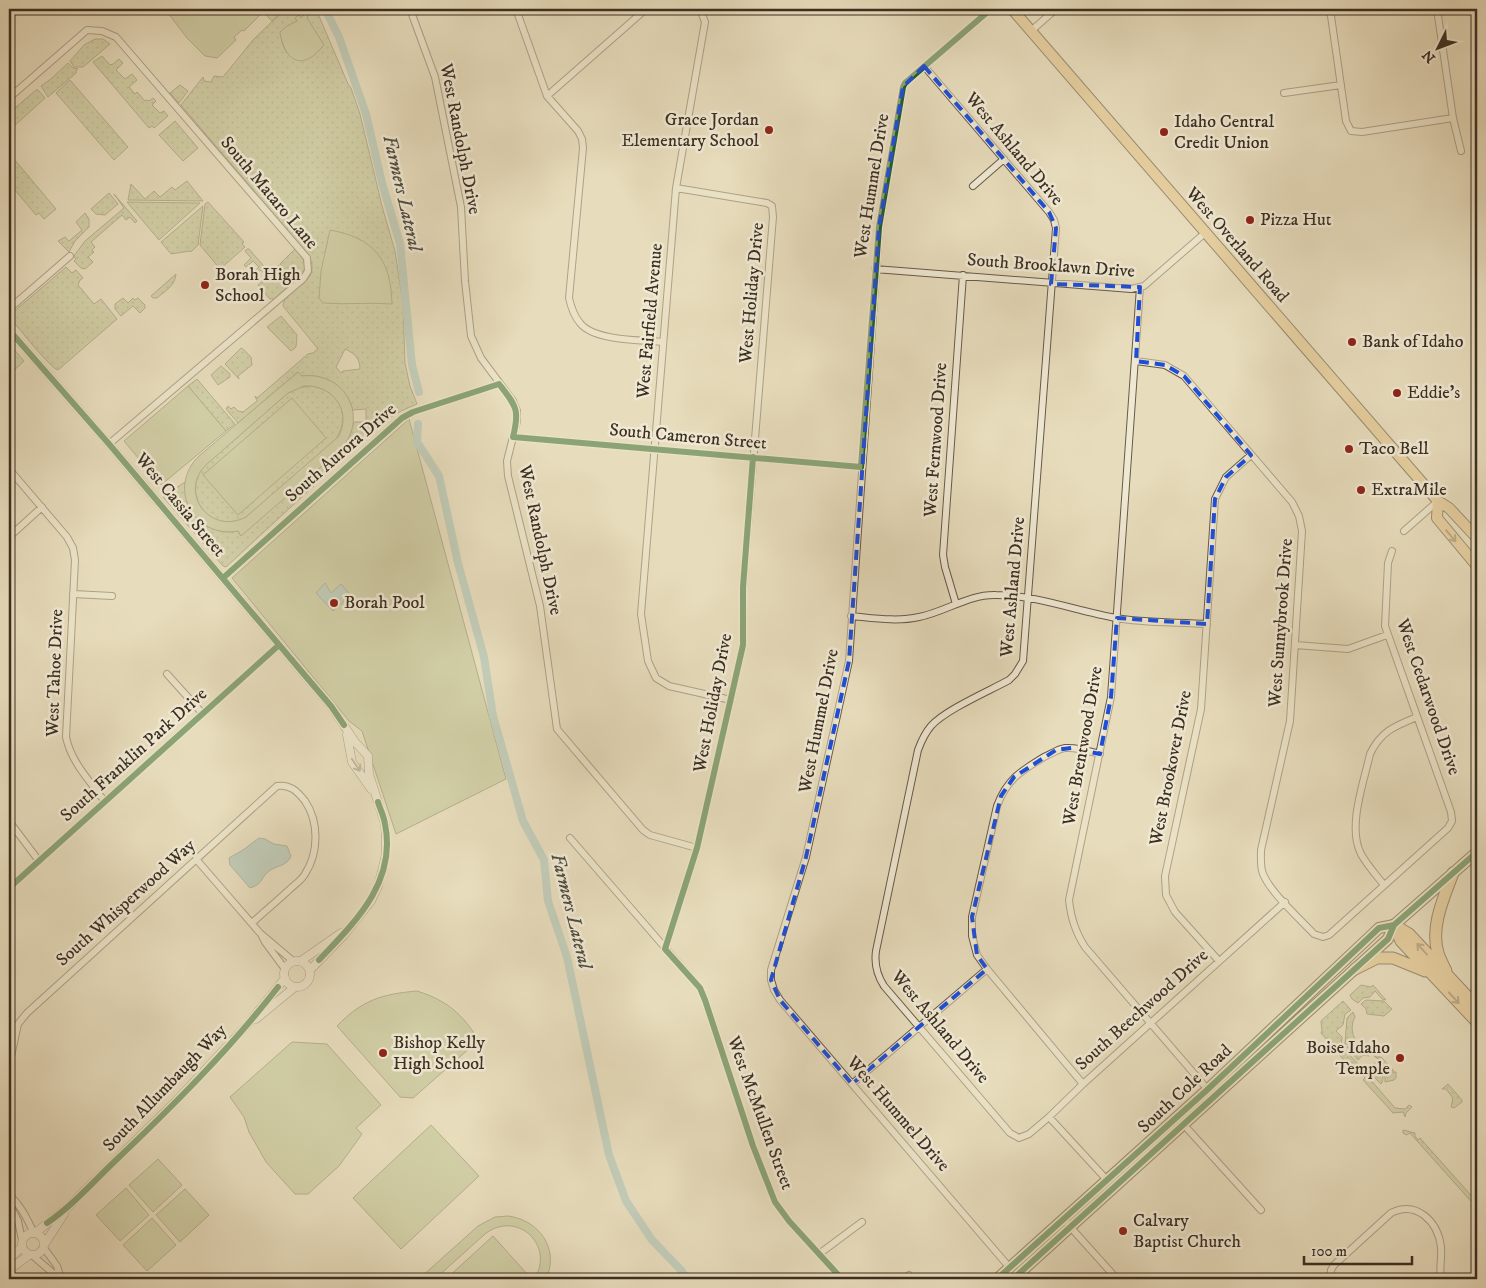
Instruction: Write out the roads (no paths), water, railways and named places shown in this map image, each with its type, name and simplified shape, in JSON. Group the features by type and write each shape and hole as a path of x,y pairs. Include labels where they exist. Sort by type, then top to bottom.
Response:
{"highway":[{"path":"1448,977 1437,951 1436,929 1442,904 1453,873"},
{"path":"1394,925 1401,941 1477,1022"},
{"path":"1394,925 1409,934 1477,1007"},
{"path":"1355,969 1377,958 1393,958 1431,974"}],"main road":[{"name":"West Overland Road","path":"1012,9 1438,501 1449,508 1477,538"},
{"path":"1438,501 1437,518 1477,566"},
{"name":"South Cole Road","path":"1013,1279 1107,1180 1211,1094 1355,969 1388,939 1394,925 1477,852"},
{"name":"South Cole Road","path":"997,1279 1130,1174 1184,1125 1211,1094 1379,928 1394,925"},
{"path":"1130,1174 1130,1167 1140,1156 1140,1151"}],"street":[{"name":"West Randolph Drive","path":"410,9 435,77 461,208 465,281 472,336 481,358 513,402 517,411 517,420 507,461 508,476 540,606 558,729 643,830 650,835 697,848"},
{"path":"516,9 548,96 578,131 582,139 583,148 569,298 573,312 588,331 598,336 663,342"},
{"path":"548,96 646,9"},
{"name":"West Fairfield Avenue","path":"700,9 705,22 676,188 641,604 648,661 656,678 668,686 731,700"},
{"name":"West Hummel Drive","path":"991,9 924,66 903,87 879,227 848,661 806,857 773,961 771,980 780,1000 1010,1268"},
{"path":"1032,31 1056,9"},
{"path":"1330,9 1346,121 1351,132 1453,118"},
{"path":"1437,9 1453,118 1461,151"},
{"name":"South Mataro Lane","path":"9,98 87,30 102,31 116,37 306,258 308,267 303,279 109,444"},
{"name":"West Ashland Drive","path":"924,66 1049,212 1056,228 1025,652 1020,668 1009,680 945,715 932,725 924,737 918,750 875,959 879,978 884,986 1010,1133 1019,1138"},
{"path":"1284,93 1341,85"},
{"path":"973,186 1004,159"},
{"name":"West Holiday Drive","path":"666,949 697,848 743,645 742,587 773,210 772,206 761,202 676,188"},
{"name":"South Brooklawn Drive","path":"875,269 1131,289 1144,286 1205,233"},
{"path":"9,309 70,256"},
{"name":"West Fernwood Drive","path":"956,604 943,555 963,275"},
{"name":"West Brentwood Drive","path":"1140,288 1111,697 1069,900 1076,934 1085,947 1211,1094"},
{"name":"West Cassia Street","path":"9,330 109,444 331,706 344,725"},
{"name":"West Sunnybrook Drive","path":"1136,362 1165,365 1184,376 1292,502 1299,516 1302,531 1290,721 1260,850 1263,873 1269,885 1314,934 1323,937 1329,934 1384,885"},
{"name":"South Aurora Drive","path":"222,578 402,418 413,412 499,384"},
{"name":"South Cameron Street","path":"513,437 861,466"},
{"name":"West Brookover Drive","path":"1219,961 1174,912 1164,886 1201,709 1216,499 1226,477 1251,455"},
{"name":"West Tahoe Drive","path":"9,469 67,537 73,548 75,560 66,737 68,750 74,761 105,802"},
{"path":"1404,531 1438,501"},
{"path":"9,536 42,507"},
{"name":"West Cedarwood Drive","path":"1384,885 1448,828 1452,821 1451,812 1384,621 1388,563 1392,551"},
{"name":"West Tahoe Drive","path":"73,594 112,596"},
{"path":"851,616 898,620 918,618 988,595 1029,597 1117,618 1207,624"},
{"path":"1295,645 1348,648 1387,634"},
{"name":"South Franklin Park Drive","path":"9,888 279,645"},
{"path":"166,674 203,714"},
{"path":"1384,885 1360,853 1355,835 1356,819 1370,754 1374,745 1393,727 1417,717"},
{"path":"344,725 350,745 352,762 378,802"},
{"path":"285,968 347,929 361,915 378,886 386,854 385,824 369,774 368,756 355,742 344,725"},
{"path":"1083,1084 987,970 977,955 972,936 972,917 997,806 1001,796 1014,777 1056,750 1072,748 1100,754"},
{"name":"South Whisperwood Way","path":"9,1066 18,1024 27,1013 277,786 284,785 291,787 300,794 310,809 316,841 311,861 305,874 252,924"},
{"path":"9,821 39,861"},
{"name":"West McMullen Street","path":"570,838 700,988 753,1146 775,1202 789,1221 842,1279"},
{"path":"196,859 260,933 285,968 287,982 295,987 300,987 307,983 311,974 308,966 297,961 260,933"},
{"name":"South Beechwood Drive","path":"1019,1138 1029,1134 1049,1117 1285,902"},
{"path":"310,970 344,935 347,929"},
{"path":"852,1084 987,970"},
{"name":"South Allumbaugh Way","path":"34,1233 69,1206 187,1089 248,1024 285,978"},
{"name":"South Allumbaugh Way","path":"248,1024 295,987"},
{"path":"1049,1117 1107,1180"},
{"path":"1184,1125 1261,1210"},
{"path":"9,1195 27,1217 34,1233 42,1238 44,1246 57,1266 61,1279"},
{"path":"9,1203 18,1221 22,1243 31,1255 61,1279"},
{"name":"South Allumbaugh Way","path":"44,1246 69,1206"},
{"path":"1330,1279 1331,1270 1334,1265 1391,1213 1407,1208 1415,1209 1424,1215 1436,1231 1441,1249 1441,1279"},
{"path":"820,1254 862,1222"},
{"path":"1067,1224 1117,1279"},
{"path":"9,1259 27,1234 34,1233"},
{"path":"9,1270 31,1255 39,1254 44,1246"}],"water":[{"name":"Borah Pool","path":"325,583 331,593 341,584 351,595 333,611 316,593"},
{"path":"259,838 274,844 287,846 291,856 287,862 271,870 259,883 250,888 230,865 229,858"}],"waterway":[{"name":"Farmers Lateral","path":"325,9 339,37 366,114 382,183 400,244 412,365 419,392"},
{"name":"Farmers Lateral","path":"418,424 417,442 439,476 458,563 484,657 493,716 523,821 544,860 548,901 567,957 609,1155 626,1201 652,1240 681,1270 687,1279"}],"place":[{"name":"Grace Jordan Elementary School","path":"769,130"},
{"name":"Idaho Central Credit Union","path":"1164,132"},
{"name":"Pizza Hut","path":"1250,220"},
{"name":"Borah High School","path":"205,285"},
{"name":"Bank of Idaho","path":"1352,342"},
{"name":"Eddie's","path":"1397,393"},
{"name":"Taco Bell","path":"1349,449"},
{"name":"ExtraMile","path":"1361,490"},
{"name":"Borah Pool","path":"334,603"},
{"name":"Bishop Kelly High School","path":"383,1053"},
{"name":"Boise Idaho Temple","path":"1400,1058"},
{"name":"Calvary Baptist Church","path":"1123,1231"}]}
